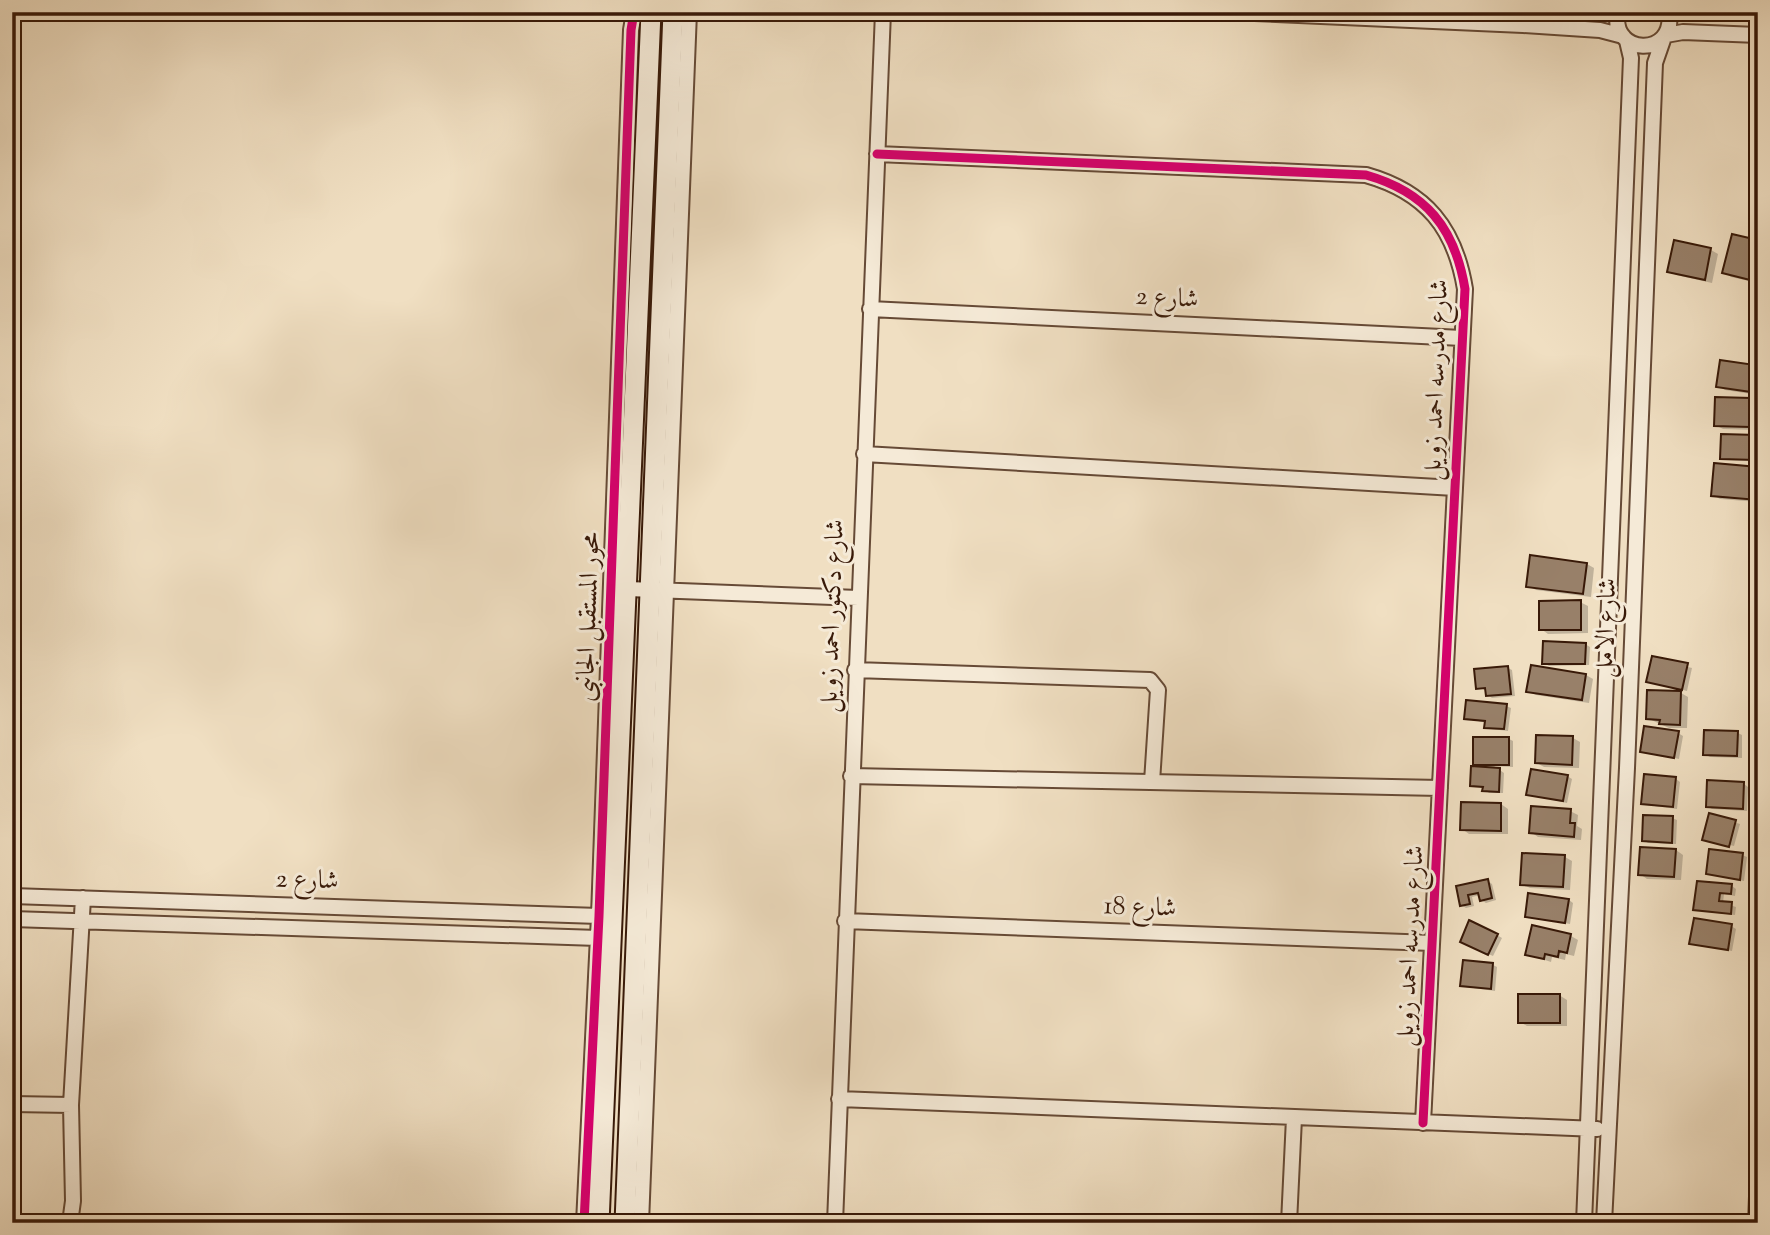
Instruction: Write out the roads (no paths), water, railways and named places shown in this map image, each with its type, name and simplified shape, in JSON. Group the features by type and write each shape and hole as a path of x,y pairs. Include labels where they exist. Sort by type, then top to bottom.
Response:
{"street":[{"name":"محور المستقبل الجانبى","path":"583,1223 599,916 631,30 634,12"},
{"path":"599,1223 651,12"},
{"path":"641,1223 673,12"},
{"path":"625,1223 689,12"},
{"name":"شارع دكتور احمد زويل","path":"835,1223 883,12"},
{"path":"1231,12 1600,30 1646,46 1665,36 1683,32 1758,34"},
{"name":"شارع الامل","path":"1584,1223 1631,58 1618,24 1618,12"},
{"name":"شارع الامل","path":"1604,1223 1655,63 1671,20 1669,12"},
{"name":"شارع مدرسه احمد زويل","path":"877,155 1366,176 1385,181 1419,201 1434,214 1455,247 1465,289 1423,1123"},
{"name":"شارع 2","path":"870,309 1462,338"},
{"path":"864,454 1455,488"},
{"path":"628,589 859,598"},
{"path":"855,670 1150,680 1158,690 1152,782"},
{"path":"851,776 1440,788"},
{"name":"شارع 2","path":"12,896 599,916"},
{"path":"71,1223 71,1105 83,898"},
{"path":"351,930 352,906"},
{"name":"شارع 2","path":"12,919 598,938"},
{"name":"شارع 18","path":"845,921 1432,943"},
{"path":"839,1098 1607,1130"},
{"path":"12,1104 71,1105"},
{"path":"1289,1223 1294,1118"},
{"path":"1756,1223 1758,1170"}]}
